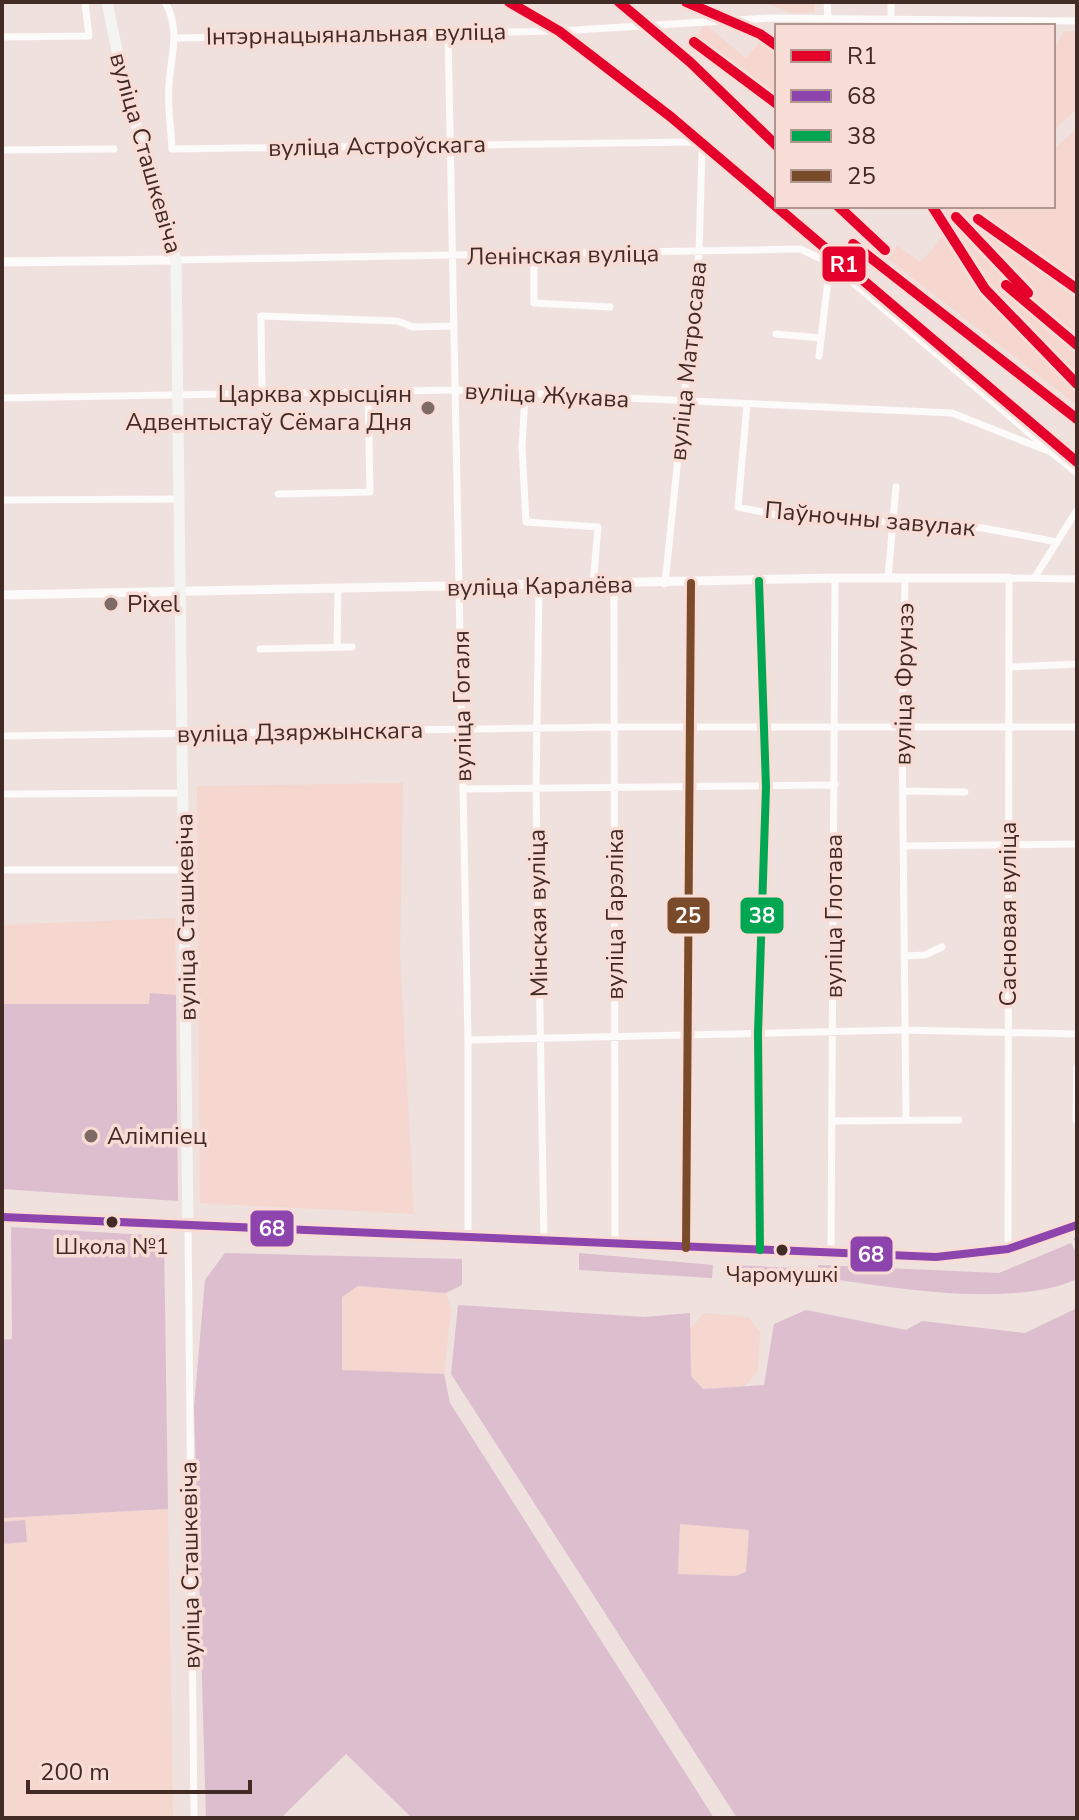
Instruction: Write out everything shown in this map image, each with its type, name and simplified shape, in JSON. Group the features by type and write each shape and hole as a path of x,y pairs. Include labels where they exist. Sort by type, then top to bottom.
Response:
{"main road":[{"name":"вуліца Сташкевіча","path":"107,2 141,148 176,260 188,1227"},
{"path":"2,1217 936,1257 1008,1249 1077,1225"}],"street":[{"path":"2,37 89,36 85,2"},
{"name":"Інтэрнацыянальная вуліца","path":"165,2 173,15 175,38 576,28 724,19 1077,21"},
{"path":"827,2 828,18"},
{"path":"891,2 891,19"},
{"name":"вуліца Гогаля","path":"448,32 464,789 468,1236"},
{"name":"вуліца Астроўскага","path":"175,38 168,86 172,149 693,142"},
{"name":"вуліца Матросава","path":"665,584 699,253 702,150 693,142"},
{"path":"2,150 114,149"},
{"name":"Ленінская вуліца","path":"2,262 800,249 830,263 1051,452"},
{"path":"534,255 534,303 610,307"},
{"path":"819,356 830,263"},
{"path":"262,395 261,316 398,321 413,327 453,326"},
{"path":"776,334 821,338"},
{"name":"вуліца Жукава","path":"2,398 368,394 455,390 952,413 1051,452 1077,473"},
{"path":"278,494 370,492 368,394"},
{"path":"525,395 522,447 526,522 598,527 593,585"},
{"name":"Паўночны завулак","path":"747,404 738,507 777,515 983,528 1057,542"},
{"path":"888,578 896,487"},
{"path":"2,500 179,499"},
{"path":"1035,577 1077,510"},
{"name":"вуліца Каралёва","path":"2,595 181,594 835,578 1077,579"},
{"name":"вуліца Глотава","path":"831,1254 835,1121 835,785 832,729 835,578"},
{"name":"вуліца Фрунзэ","path":"905,578 902,728 906,1120"},
{"name":"Сасновая вуліца","path":"1008,1249 1009,578"},
{"path":"759,581 766,787 758,1033 760,1250"},
{"path":"686,1248 691,583"},
{"name":"вуліца Гарэліка","path":"614,585 615,1243"},
{"name":"Мінская вуліца","path":"539,586 536,788 544,1239"},
{"path":"337,647 338,590"},
{"path":"260,649 352,647"},
{"path":"1011,667 1077,664"},
{"name":"вуліца Дзяржынскага","path":"2,736 616,727 1077,727"},
{"path":"464,789 835,785"},
{"name":"вуліца Фрунзэ","path":"903,791 965,792"},
{"path":"2,794 184,793"},
{"path":"903,846 1077,844"},
{"path":"2,870 184,870"},
{"path":"904,956 925,955 942,947"},
{"path":"468,1040 903,1030 1077,1034"},
{"path":"1076,1120 1077,1067"},
{"path":"835,1121 959,1120"},
{"name":"вуліца Сташкевіча","path":"188,1227 194,1818"}],"shaded area":[{"path":"763,2 815,2 815,12 792,13"},
{"path":"705,24 746,58 759,43 775,51 775,112 693,50 701,40 696,37"},
{"path":"1064,31 1077,31 1077,109 1055,129 1055,47"},
{"path":"1077,128 1077,405 888,259 897,245 920,262 933,249 943,233 926,208 1055,208 1055,148"},
{"path":"403,783 400,956 414,1214 200,1203 197,786"},
{"path":"175,918 176,995 151,994 150,1004 2,1004 2,925"},
{"name":"Алімпіец","path":"150,993 176,995 178,1201 2,1189 2,1004 149,1004"},
{"path":"11,1227 164,1236 168,1509 2,1518 2,1340 12,1339"},
{"path":"1071,1243 1077,1254 1077,1279 1050,1288 1019,1293 950,1293 818,1277 818,1265 999,1273"},
{"path":"225,1253 462,1259 462,1285 446,1293 358,1286 342,1297 342,1370 444,1374 450,1403 714,1818 412,1818 346,1754 281,1818 206,1818 194,1407 205,1280"},
{"path":"579,1253 713,1265 712,1278 579,1270"},
{"path":"733,1265 794,1268 794,1278 734,1275"},
{"path":"358,1286 446,1293 451,1309 444,1374 342,1371 341,1297"},
{"path":"458,1305 645,1317 690,1313 691,1376 703,1389 764,1385 774,1324 806,1310 906,1330 922,1321 1025,1333 1077,1308 1077,1818 737,1818 451,1374","holes":["680,1524 749,1530 746,1572 735,1576 678,1574"]},
{"path":"704,1313 748,1317 760,1332 758,1371 745,1386 702,1389 691,1376 690,1329"},
{"path":"168,1509 173,1818 2,1818 2,1518"},
{"path":"25,1520 27,1542 2,1544 2,1522"},
{"path":"680,1524 749,1530 746,1572 735,1576 678,1574"}],"waterway":[{"path":"1075,1239 1077,1243"}],"transit line":[{"name":"R1","path":"509,2 559,31 671,117 775,205"},
{"name":"R1","path":"619,2 690,62 775,144"},
{"name":"R1","path":"686,2 760,34 775,45"},
{"name":"R1","path":"694,42 775,103"},
{"name":"R1","path":"778,208 1077,462"},
{"name":"R1","path":"840,208 885,250"},
{"name":"R1","path":"933,208 985,289 1077,384"},
{"name":"R1","path":"956,217 1028,293"},
{"name":"R1","path":"978,219 1077,289"},
{"name":"R1","path":"853,244 1077,419"},
{"name":"R1","path":"1006,285 1077,345"},
{"name":"38","path":"759,581 766,787 758,1033 760,1250"},
{"name":"25","path":"686,1248 691,583"},
{"name":"68","path":"2,1217 936,1257 1008,1249 1077,1225"}],"place":[{"name":"Царква хрысціян Адвентыстаў Сёмага Дня","path":"428,408"},
{"name":"Pixel","path":"111,604"},
{"name":"Алімпіец","path":"91,1136"},
{"name":"Школа №1","path":"112,1222"},
{"name":"Чаромушкі","path":"782,1250"}]}
